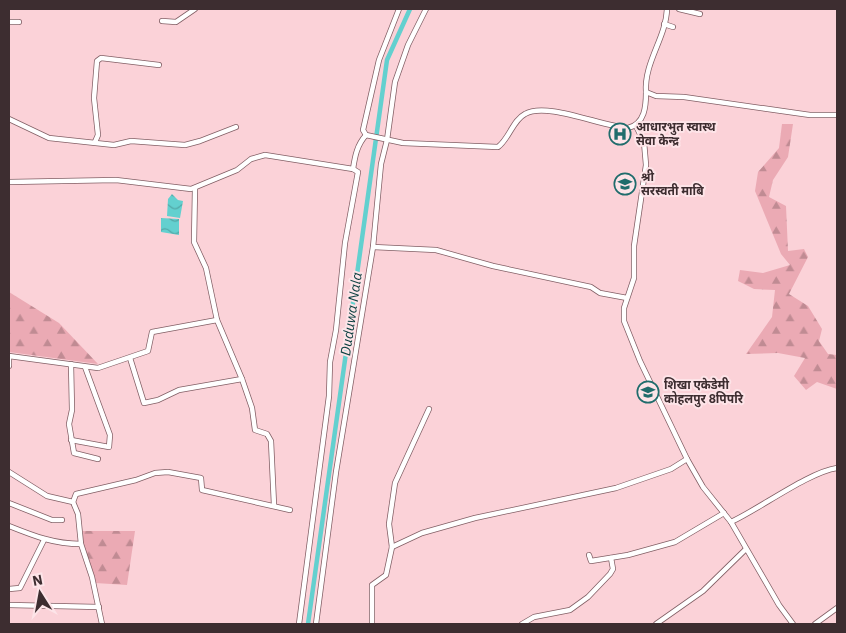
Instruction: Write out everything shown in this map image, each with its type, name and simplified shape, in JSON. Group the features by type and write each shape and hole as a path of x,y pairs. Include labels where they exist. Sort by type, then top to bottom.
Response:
{"street":[{"path":"162,21 176,22 195,9"},
{"path":"400,9 384,46 373,79 363,130 366,135 403,143 498,147 504,143 523,114 536,110 567,114 619,128 636,126 642,119 646,78 667,9"},
{"path":"316,624 336,472 373,246 378,181 385,139 398,70 426,9"},
{"path":"679,9 700,14"},
{"path":"9,22 19,22"},
{"path":"664,24 673,27"},
{"path":"95,142 98,135 94,98 97,61 101,58 159,64"},
{"path":"646,92 656,96 684,97 810,115 837,115"},
{"path":"9,119 49,138 114,145 131,141 185,145 200,142 236,127"},
{"path":"636,126 644,142 646,165 634,246 634,278 624,308 624,321 640,360 687,459 703,487 732,522 779,605 793,624"},
{"path":"353,169 354,156 360,142 366,135"},
{"path":"9,182 116,180 195,188 237,170 250,159 265,155 341,169 353,169 358,172 346,243 336,330 330,362 329,396 299,624"},
{"path":"195,188 194,242 206,268 217,320 252,408 255,430 267,434 271,441 274,505"},
{"path":"373,246 436,250 493,266 591,287 600,293 627,298"},
{"path":"9,366 9,356 98,368 148,351 152,332 217,320"},
{"path":"130,358 144,403 158,400 179,390 242,379"},
{"path":"71,364 72,410 69,424 74,453 98,459"},
{"path":"72,440 109,447 110,435 85,367"},
{"path":"372,624 372,585 386,575 392,547 390,524 394,483 429,409"},
{"path":"392,547 422,533 474,518 616,488 671,469 687,459"},
{"path":"732,522 755,511 818,473 837,468"},
{"path":"9,472 47,496 73,502"},
{"path":"102,624 81,544 78,514 73,502 76,494 79,492 94,491 162,472 201,478 202,490 290,510"},
{"path":"9,503 52,520 62,520"},
{"path":"589,555 591,561 611,558 675,542 724,513"},
{"path":"9,526 44,540 61,544 81,544"},
{"path":"9,590 20,588 44,540"},
{"path":"656,624 702,591 746,549"},
{"path":"522,624 534,617 570,610 578,605 610,574 613,569 611,558"},
{"path":"9,605 99,607"},
{"path":"816,624 837,608"}],"green space":[{"path":"782,124 793,124 788,157 773,180 769,197 786,206 788,251 804,249 808,257 789,294 808,306 822,329 819,341 828,354 837,355 837,389 817,382 806,390 794,376 805,358 778,353 746,354 772,317 775,290 754,289 738,281 740,270 763,273 790,265 781,254 755,191 758,172 779,148"},
{"path":"9,292 59,323 98,364 9,352"},
{"path":"83,531 135,531 127,585 95,583 81,541"}],"water":[{"path":"172,194 178,200 183,201 180,218 167,216 168,199"},
{"path":"161,218 179,219 179,235 161,232"}],"waterway":[{"name":"Duduwa Nala","path":"308,624 387,60 410,9"}],"place":[{"name":"आधारभुत स्वास्थ सेवा केन्द्र","path":"620,134"},
{"name":"श्री सरस्वती माबि","path":"625,184"},
{"name":"शिखा एकेडेमी कोहलपुर 8पिपरि","path":"648,392"}]}
